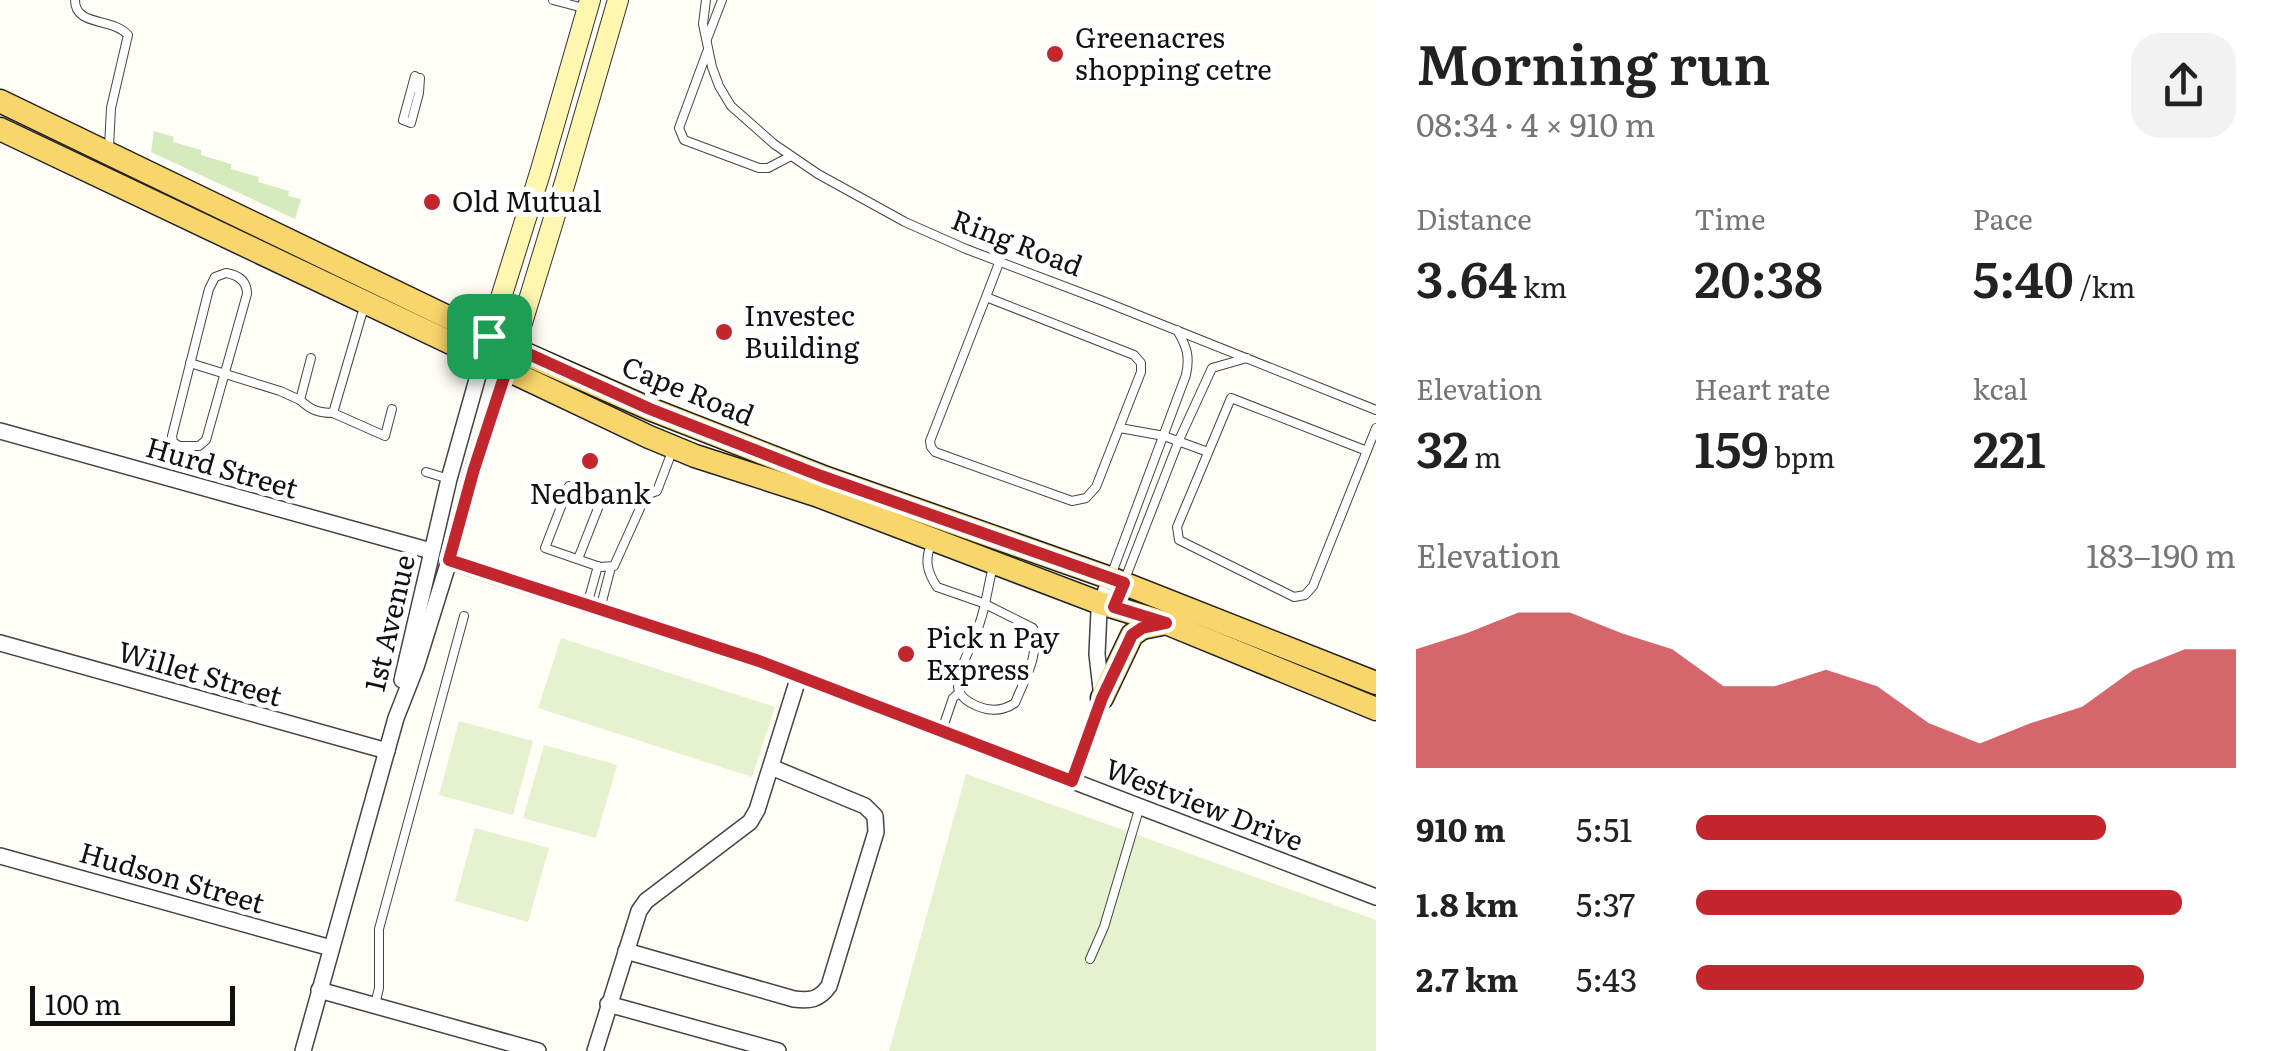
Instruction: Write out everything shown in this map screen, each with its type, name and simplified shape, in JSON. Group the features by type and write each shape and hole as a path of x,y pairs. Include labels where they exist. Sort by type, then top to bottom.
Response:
{"main road":[{"path":"511,359 618,0"},
{"path":"486,347 589,5"},
{"name":"Cape Road","path":"0,102 511,359 674,447 1166,623 1376,709"},
{"name":"Cape Road","path":"0,128 366,302 486,347"},
{"name":"Cape Road","path":"511,359 821,476 1117,580 1376,683"},
{"path":"1102,698 1132,635 1142,628 1166,623"}],"street":[{"name":"1st Avenue","path":"396,718 431,551 486,347"},
{"name":"1st Avenue","path":"396,718 416,667 511,359"},
{"name":"Hurd Street","path":"0,431 431,551"},
{"name":"Westview Drive","path":"449,560 799,676 1376,897"},
{"path":"1072,781 1102,698 1097,654 1107,605 1117,580"},
{"name":"Willet Street","path":"0,643 387,751"},
{"path":"595,1051 636,919 646,901 750,822 757,810 799,676"},
{"path":"303,1051 396,718"},
{"path":"626,951 794,998 814,1000 829,986 876,832 875,816 865,806 770,768"},
{"name":"Hudson Street","path":"0,856 331,948"},
{"path":"319,990 538,1051"},
{"path":"608,1004 778,1051"}],"lane":[{"path":"75,0 78,15 109,23 125,30 128,36 112,108 109,154"},
{"path":"552,0 589,5"},
{"name":"Ring Road","path":"706,0 702,24 719,86 748,123 818,174 905,222 1000,263 1376,410"},
{"path":"722,0 679,128 684,140 759,168 768,168 791,156"},
{"path":"417,77 419,93 412,123 403,120 417,77"},
{"path":"986,297 1134,355 1141,363 1141,372 1096,487 1079,501 931,448 930,441 986,297 1000,263"},
{"path":"226,273 242,280 247,294 225,373 206,440 199,446 179,446 172,436 210,289 215,277 226,273"},
{"path":"333,413 366,302"},
{"path":"1117,580 1186,375 1187,347 1177,330"},
{"path":"300,400 311,358"},
{"path":"1117,580 1212,368 1247,358"},
{"path":"190,363 280,390 318,412 333,413 385,436 392,408"},
{"path":"1367,450 1231,398 1177,526 1180,540 1294,597 1309,593 1376,428"},
{"path":"1120,428 1179,440 1208,452"},
{"path":"594,607 646,495 657,491 674,447"},
{"path":"426,472 449,479"},
{"path":"578,559 602,498 569,486 544,548 598,566 611,567"},
{"path":"933,540 926,555 928,571 937,587 983,603 1034,628 1035,653 1015,703 988,710 968,701 958,684 981,621 983,603 994,563"},
{"path":"594,607 598,566"},
{"path":"375,1005 379,988 379,929 464,616"},
{"path":"942,730 960,692"},
{"path":"1090,959 1104,927 1140,806"}],"green space":[{"path":"154,131 174,137 173,142 201,150 201,155 231,164 231,169 259,177 258,182 289,191 288,196 301,199 295,219 151,152"},
{"path":"561,638 775,707 752,777 538,708"},
{"path":"459,721 533,741 513,815 439,795"},
{"path":"544,745 617,765 596,838 523,818"},
{"path":"966,774 1376,920 1376,1051 889,1051"},
{"path":"475,828 549,848 528,922 455,901"}],"place":[{"name":"Greenacres shopping cetre","path":"1055,54"},
{"name":"Old Mutual","path":"432,202"},
{"name":"Investec Building","path":"724,332"},
{"name":"Nedbank","path":"590,461"},
{"name":"Pick n Pay Express","path":"906,654"}],"route":[{"path":"489,336 650,409 821,476 1124,583 1114,607 1166,623 1142,628 1132,635 1102,698 1072,781 759,661 449,560 507,368 483,358 489,336"}]}
